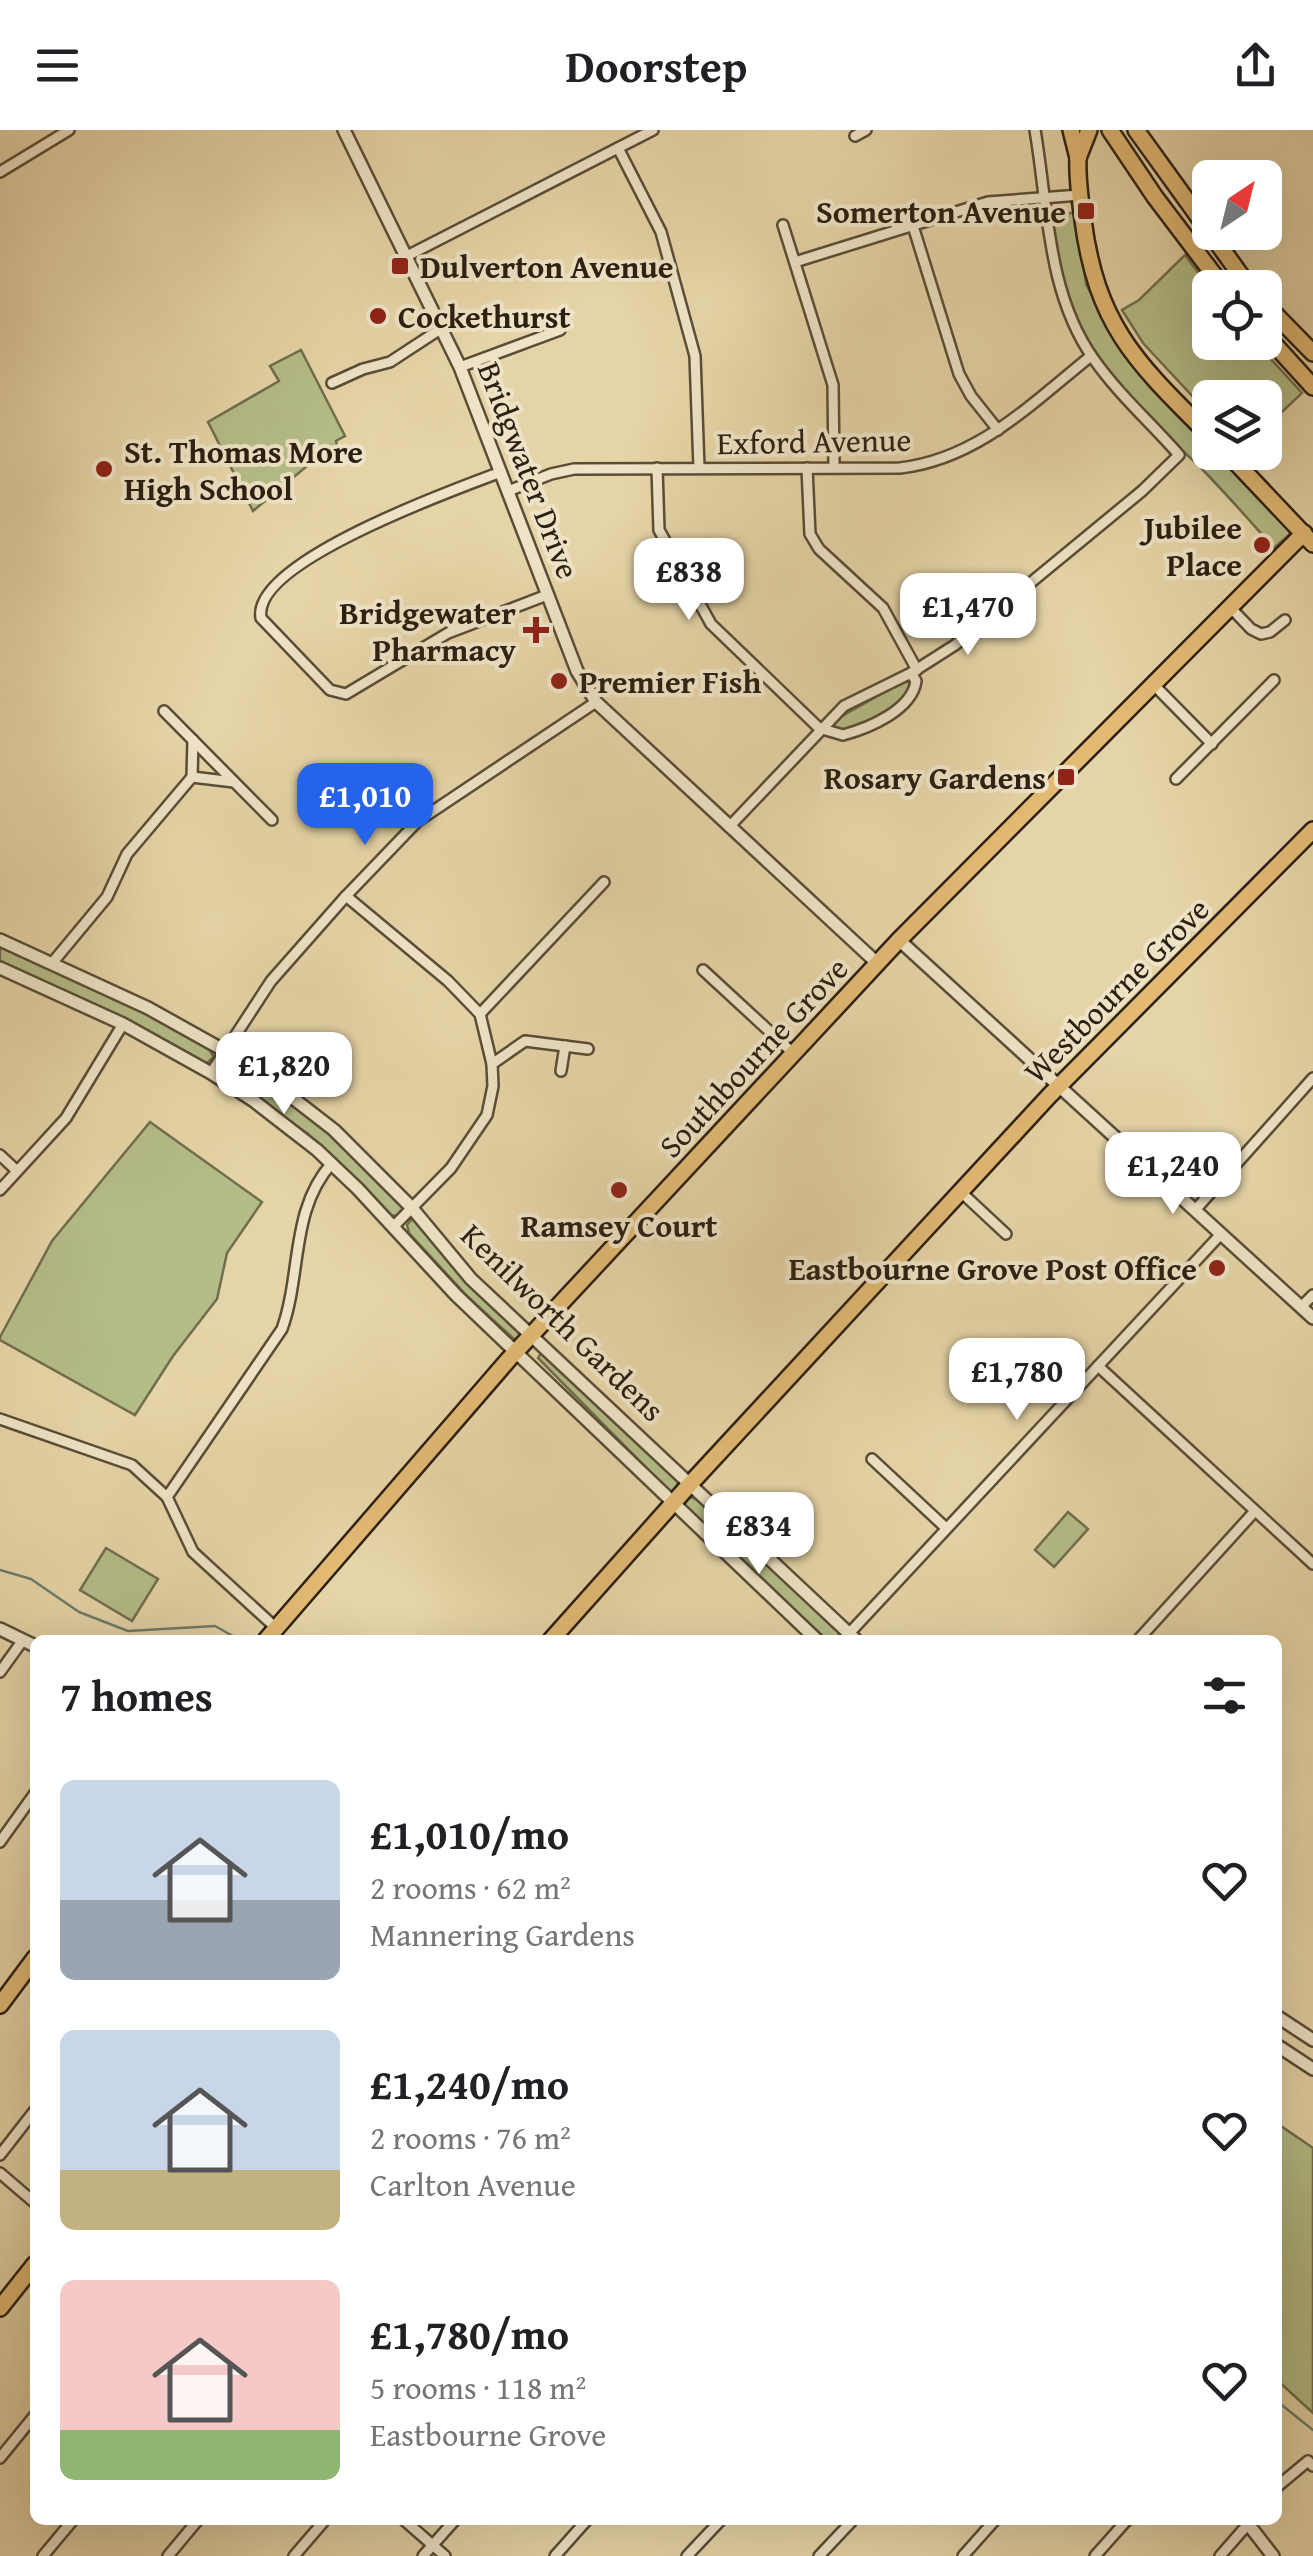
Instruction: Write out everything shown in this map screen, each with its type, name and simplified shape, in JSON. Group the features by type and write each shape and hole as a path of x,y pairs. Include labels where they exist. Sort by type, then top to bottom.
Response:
{"main road":[{"path":"1071,130 1093,278 1111,321 1138,361 1192,417"},
{"path":"1078,158 1089,130"},
{"path":"1110,130 1154,197 1210,270"},
{"path":"1136,130 1237,270"},
{"path":"1282,321 1313,353"},
{"path":"1282,353 1313,387"},
{"path":"1243,470 1308,539"},
{"name":"Southbourne Grove","path":"271,1634 518,1350 877,963 1230,606 1308,539"},
{"name":"Westbourne Grove","path":"555,1635 961,1192 1313,830"},
{"path":"0,2006 30,1965"},
{"path":"0,2308 30,2270"}],"street":[{"path":"0,172 56,133 70,130"},
{"name":"Bridgwater Drive","path":"344,130 460,366 547,595 578,671 596,702 877,963"},
{"path":"408,256 653,130"},
{"path":"855,136 866,130"},
{"path":"729,828 844,706 914,672 954,644 1142,491 1179,455 1129,404 1091,356 1075,325 1056,273 1035,130"},
{"path":"618,148 662,232 695,356 699,468"},
{"path":"795,262 988,202 1080,195"},
{"path":"783,225 833,384 834,467"},
{"path":"913,226 959,374 998,430"},
{"path":"332,383 363,368 390,362 442,328"},
{"path":"460,366 560,330"},
{"name":"Exford Avenue","path":"508,491 574,469 929,465 957,455 998,430 1091,356"},
{"path":"657,468 659,530 711,624 820,728 843,736 890,714 913,693 916,681 883,608 819,548 810,534 807,468"},
{"path":"501,472 360,529 282,579 264,596 260,618 330,690 346,694 448,633 547,595"},
{"path":"1230,606 1260,634 1270,632 1285,620"},
{"path":"1176,779 1274,680"},
{"path":"1153,684 1212,744"},
{"path":"211,1073 271,981 418,822 596,702"},
{"path":"164,712 272,820"},
{"path":"53,962 107,896 127,854 192,777 193,740"},
{"path":"192,777 234,782"},
{"path":"480,1014 604,882"},
{"path":"346,896 480,1014 492,1064 493,1086 487,1115 451,1168 394,1226"},
{"name":"Kenilworth Gardens","path":"0,940 148,1008 225,1051 334,1130 412,1208 471,1279 691,1483 846,1635"},
{"path":"899,940 1313,1318"},
{"name":"Kenilworth Gardens","path":"0,968 123,1024 211,1073 332,1162 456,1295 518,1350 812,1635"},
{"path":"703,970 794,1054"},
{"path":"0,1190 66,1118 123,1024"},
{"path":"492,1064 525,1041 588,1049"},
{"path":"561,1071 564,1046"},
{"path":"1196,1209 1313,1078"},
{"path":"0,1156 16,1170"},
{"path":"168,1498 282,1328 290,1299 298,1230 316,1184 332,1162"},
{"path":"961,1192 1006,1234"},
{"path":"852,1635 946,1528 1221,1234"},
{"path":"1302,1307 1313,1295"},
{"path":"531,1336 527,1346 532,1356 582,1415"},
{"path":"1098,1366 1313,1564"},
{"path":"0,1419 132,1465 168,1498 193,1552 271,1634"},
{"path":"637,1432 681,1483 676,1501"},
{"path":"872,1459 946,1528"},
{"path":"1143,1635 1255,1512"},
{"path":"0,1629 29,1643 0,1672"},
{"path":"0,1842 30,1801"},
{"path":"1282,2020 1313,2040"},
{"path":"1282,2049 1313,2069"},
{"path":"0,2154 30,2116"},
{"path":"0,2173 30,2199"},
{"path":"0,2458 30,2421"},
{"path":"1282,2483 1308,2461 1313,2466"},
{"path":"43,2556 69,2525"},
{"path":"168,2556 194,2525"},
{"path":"294,2556 321,2525"},
{"path":"410,2525 445,2556"},
{"path":"423,2556 451,2525"},
{"path":"555,2556 583,2525"},
{"path":"688,2556 716,2525"},
{"path":"819,2556 847,2525"},
{"path":"963,2556 990,2525"},
{"path":"1095,2556 1123,2525"},
{"path":"1220,2556 1245,2525"},
{"path":"1249,2525 1273,2556"}],"green space":[{"path":"1078,212 1086,284 1119,348 1192,426 1192,460 1129,402 1097,361 1065,292 1052,216"},
{"path":"1185,255 1196,270 1192,270 1192,360 1272,360 1302,393 1282,412 1282,380 1192,380 1192,396 1143,343 1122,310 1139,300"},
{"path":"301,350 345,436 336,441 337,446 306,461 307,466 253,511 208,422 279,381 270,366"},
{"path":"1203,470 1234,470 1289,527 1290,534 1274,548"},
{"path":"904,681 912,683 912,687 879,716 838,733 829,728 830,723"},
{"path":"0,947 130,1005 209,1049 214,1057 202,1062 121,1017 0,962"},
{"path":"232,1062 320,1123 404,1206 403,1212 390,1215 308,1134 224,1075 223,1067"},
{"path":"150,1122 262,1202 227,1253 217,1299 173,1356 135,1415 0,1337 52,1241"},
{"path":"411,1220 417,1221 523,1332 518,1339 467,1296 409,1233 407,1225"},
{"path":"543,1350 678,1481 676,1493 670,1492 538,1358"},
{"path":"691,1497 701,1502 838,1628 839,1635 822,1635 685,1507"},
{"path":"1068,1512 1088,1529 1054,1567 1035,1550"},
{"path":"106,1548 158,1579 132,1621 80,1590"},
{"path":"1282,2127 1313,2148 1313,2413 1282,2385"}],"waterway":[{"path":"0,1570 31,1579 79,1612 128,1631 215,1626 231,1635"},
{"path":"1282,2405 1313,2430"}],"place":[{"name":"Somerton Avenue","path":"1086,211"},
{"name":"Dulverton Avenue","path":"400,266"},
{"name":"Cockethurst","path":"378,316"},
{"name":"St. Thomas More High School","path":"104,469"},
{"name":"Jubilee Place","path":"1262,545"},
{"name":"Bridgewater Pharmacy","path":"536,630"},
{"name":"Premier Fish","path":"559,681"},
{"name":"Rosary Gardens","path":"1066,777"},
{"name":"Ramsey Court","path":"619,1190"},
{"name":"Eastbourne Grove Post Office","path":"1217,1268"}]}
